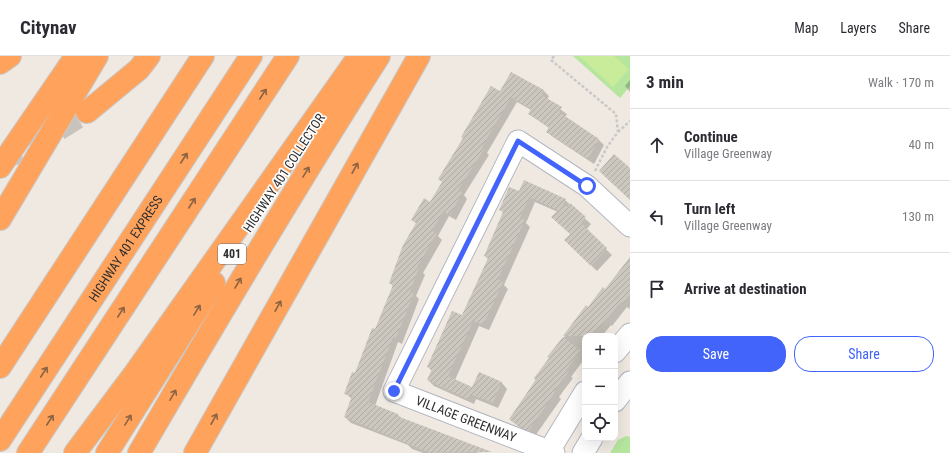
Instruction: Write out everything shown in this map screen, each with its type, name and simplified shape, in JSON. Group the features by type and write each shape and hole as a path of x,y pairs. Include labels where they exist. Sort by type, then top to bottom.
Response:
{"highway":[{"path":"0,63 10,56"},
{"path":"0,167 76,56"},
{"path":"0,219 97,56"},
{"path":"86,112 139,69 149,56"},
{"path":"0,367 203,56"},
{"name":"HIGHWAY 401 EXPRESS","path":"0,440 251,56"},
{"path":"28,453 288,56"},
{"path":"75,453 135,373 359,56"},
{"name":"HIGHWAY 401 COLLECTOR","path":"107,453 359,56"},
{"path":"140,453 235,288 380,56"},
{"path":"195,453 419,56"}],"street":[{"name":"VILLAGE GREENWAY","path":"582,397 552,452 394,391 518,141 587,186 630,226"},
{"path":"618,348 630,334"},
{"path":"583,453 590,441"}],"path":[{"path":"554,56 551,60 616,114 618,132"},
{"path":"587,186 607,147 618,132 630,121"}],"green space":[{"path":"573,56 630,56 630,86 620,98"},
{"path":"579,56 614,56 629,69 613,87"},
{"path":"626,436 630,437 630,453 610,453 618,440"}],"building":[{"path":"511,72 544,90 541,95 562,107 559,112 599,139 588,159 546,132 549,127 528,114 531,109 511,97 482,147 484,149 458,190 462,193 450,215 443,211 432,231 437,233 417,267 419,268 410,291 414,293 396,338 393,337 368,402 398,414 397,416 492,452 430,453 344,417 352,396 344,394 352,372 355,373 372,328 375,329 393,285 389,283 403,245 416,223 411,220 424,198 430,202 442,182 438,179 463,138 461,137 491,86 500,91"},
{"path":"614,154 630,168 630,200 599,171"},
{"path":"524,180 566,199 563,205 567,207 570,203 586,217 581,223 607,248 591,266 564,240 570,234 551,217 558,210 529,197 520,218 525,220 498,279 503,282 500,289 483,325 473,321 448,376 472,387 479,372 502,382 493,403 470,394 468,399 427,380 432,369 427,367 452,311 462,315 478,280 488,258 484,256 503,212 499,210 509,187 519,191"},
{"path":"630,257 630,294 623,304 621,302 595,333 582,333 582,336 563,336 586,305 588,307 603,287 605,289"},
{"path":"563,337 581,351 566,370 568,372 554,391 555,392 529,431 518,426 509,419 536,380 534,378 549,358 547,357"}],"tunnel":[{"path":"0,159 26,150 87,112"}],"route":[{"path":"394,391 518,141 587,186"}]}
